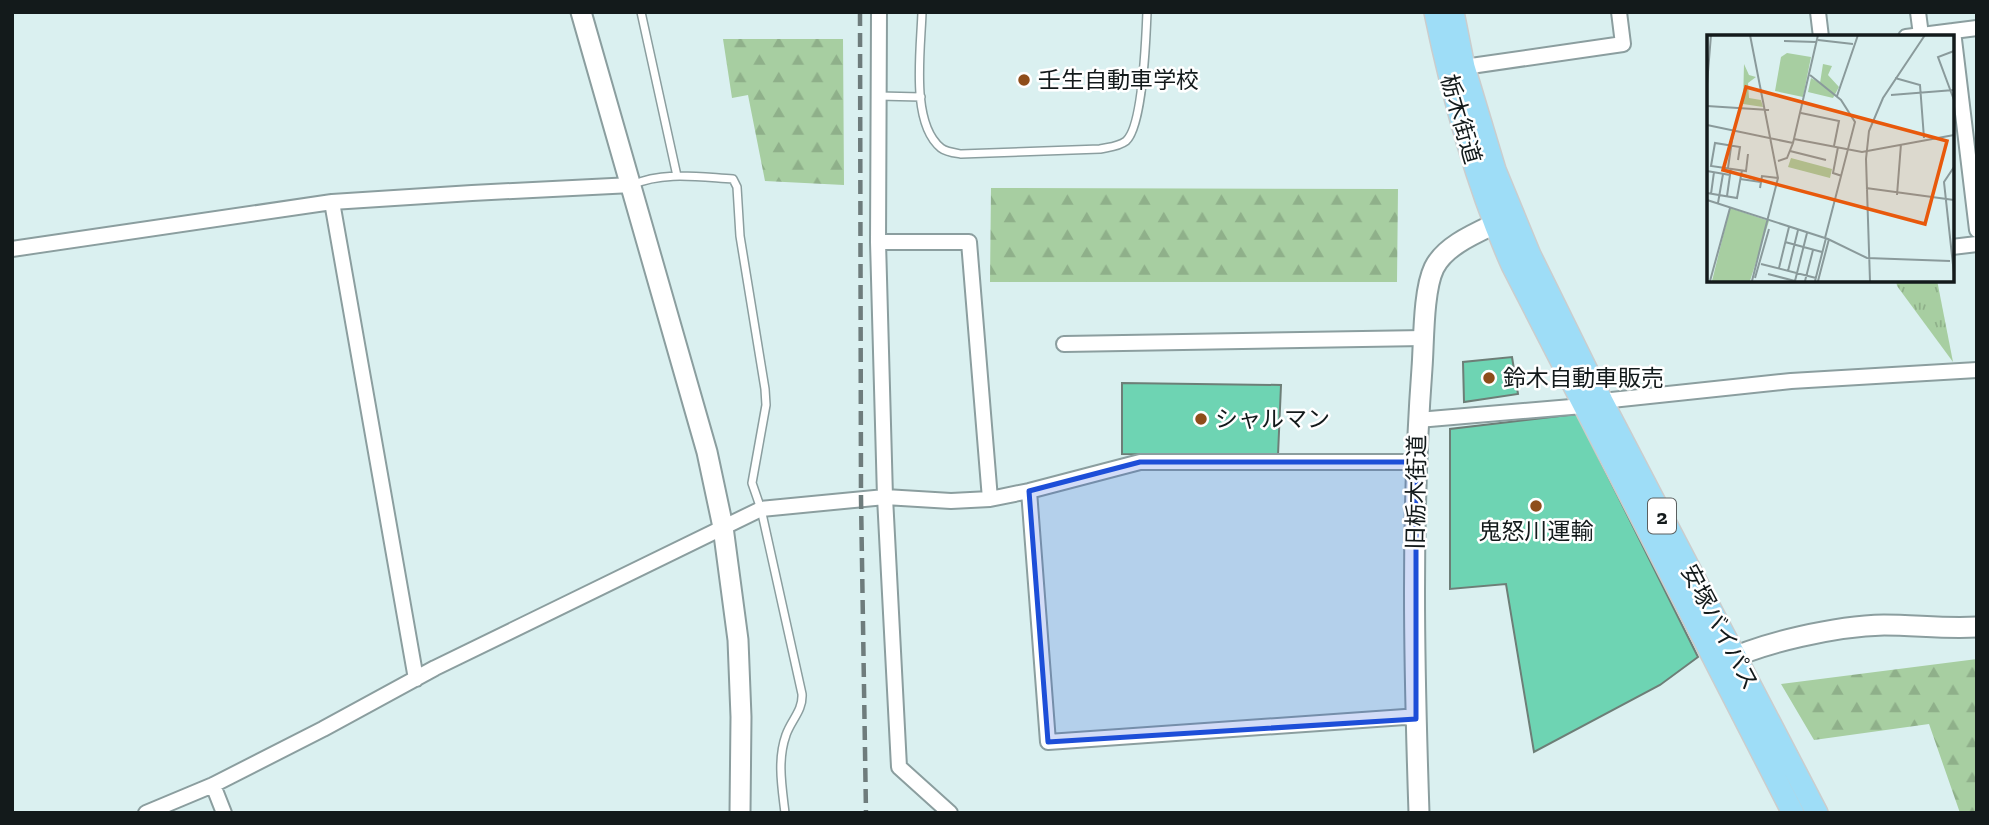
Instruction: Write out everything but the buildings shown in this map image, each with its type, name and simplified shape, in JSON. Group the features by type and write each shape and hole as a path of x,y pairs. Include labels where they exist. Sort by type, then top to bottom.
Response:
{"main road":[{"name":"栃木街道","path":"1435,12 1461,125 1503,220"},
{"name":"栃木街道","path":"1452,12 1464,67 1495,170 1503,220"},
{"name":"安塚バイパス","path":"1503,220 1592,403 1726,660 1817,813"},
{"name":"安塚バイパス","path":"1726,660 1793,813"}],"street":[{"path":"581,12 707,452 723,527 738,640 741,717 740,813"},
{"path":"879,12 878,242 885,497 899,767 950,813"},
{"path":"1464,67 1622,44 1619,12"},
{"path":"1818,12 1821,35"},
{"path":"1913,35 1918,12"},
{"path":"1921,35 1977,28"},
{"path":"1953,31 1954,35"},
{"path":"1954,37 1972,147 1977,230"},
{"path":"12,249 332,202 632,186"},
{"path":"332,202 416,679"},
{"name":"旧栃木街道","path":"1419,813 1416,719 1416,462 1427,296 1434,267 1453,247 1503,220"},
{"path":"878,242 969,242 990,499"},
{"path":"1954,247 1977,244"},
{"path":"1064,344 1424,338"},
{"path":"1418,420 1791,381 1977,369"},
{"path":"146,813 213,785 416,679 761,509 885,497 951,501 990,499 1140,462 1416,462"},
{"path":"1029,491 1048,742 1405,717 1416,719"},
{"path":"1726,660 1814,635 1863,626 1977,627"},
{"path":"213,785 224,813"}],"lane":[{"path":"641,12 677,176"},
{"path":"922,12 920,113 929,134 942,150 961,154 1118,146 1128,139 1135,122 1142,86 1147,12"},
{"path":"879,96 921,97"},
{"path":"632,186 648,178 677,176 733,179 737,187 740,236 766,405 752,483 761,509 803,704 786,735 780,760 785,813"}],"highlighted area":[{"path":"1140,462 1416,462 1416,719 1048,742 1029,491"}],"green space":[{"path":"723,39 843,39 844,185 765,181 748,95 732,98"},
{"path":"991,188 1398,189 1397,282 990,282"},
{"path":"1896,282 1937,282 1953,362"},
{"path":"1977,659 1977,813 1960,813 1929,724 1814,740 1781,684"}],"railway":[{"path":"860,12 861,498 866,813"}],"place":[{"name":"壬生自動車学校","path":"1024,80"},
{"name":"鈴木自動車販売","path":"1489,378"},
{"name":"シャルマン","path":"1201,419"},
{"name":"鬼怒川運輸","path":"1536,506"}]}
